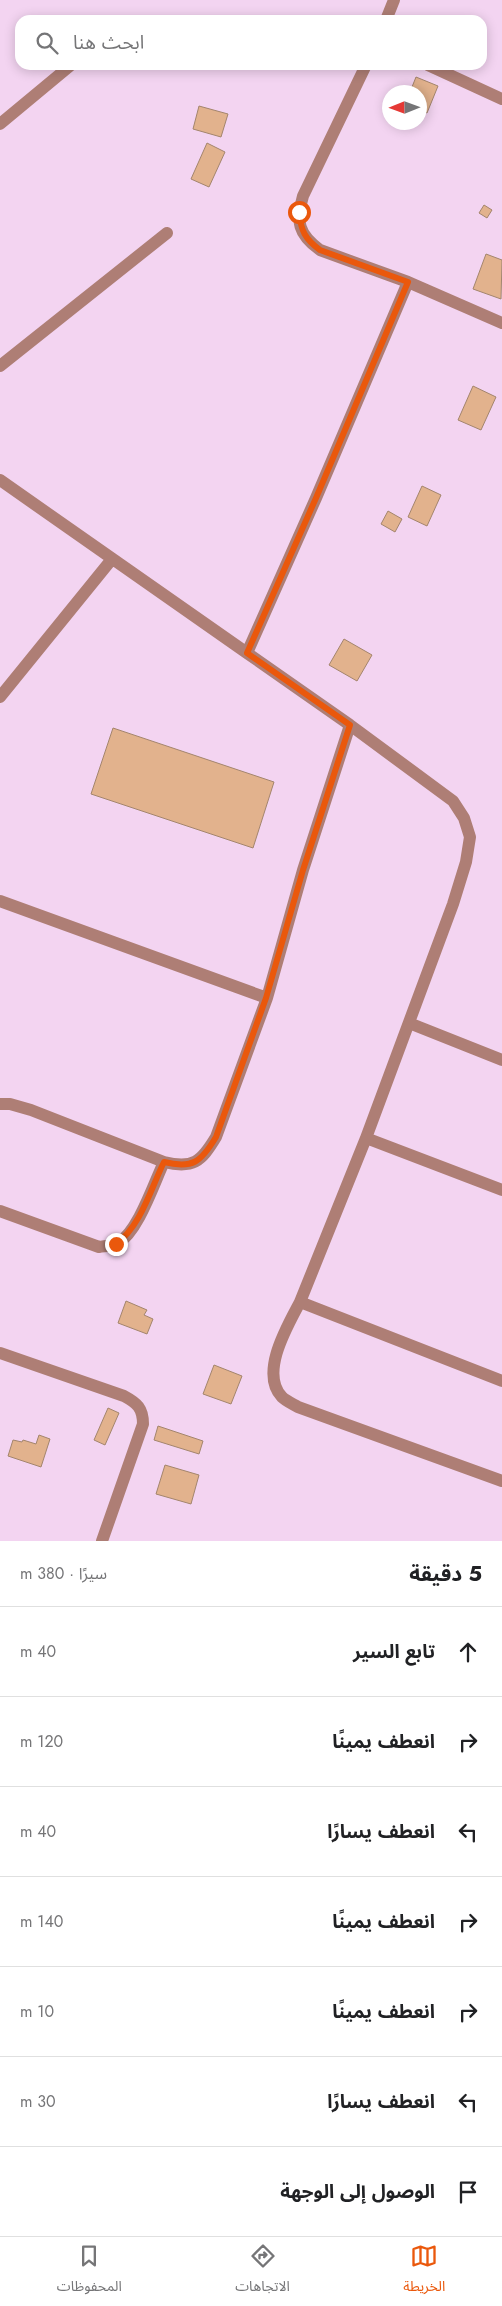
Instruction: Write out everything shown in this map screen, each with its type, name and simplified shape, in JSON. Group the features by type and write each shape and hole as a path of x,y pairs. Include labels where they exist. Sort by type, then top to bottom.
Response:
{"street":[{"path":"388,15 394,0"},
{"path":"0,124 65,70"},
{"path":"364,70 303,196 299,212 300,228 308,241 320,250 408,282 502,323"},
{"path":"439,70 502,99"},
{"path":"0,366 167,233"},
{"path":"247,653 316,498 408,282"},
{"path":"0,480 350,725 453,801 464,818 470,837 466,862 453,904 366,1138 300,1302 275,1356 276,1388 282,1398 298,1407 502,1481"},
{"path":"0,696 112,559"},
{"path":"0,1104 10,1104 31,1110 164,1162 179,1166 191,1164 204,1157 216,1137 266,998 303,870 350,725"},
{"path":"0,901 266,998"},
{"path":"408,1023 502,1060"},
{"path":"366,1138 502,1190"},
{"path":"0,1211 99,1247 116,1244 124,1238 134,1224 164,1162"},
{"path":"300,1302 502,1381"},
{"path":"0,1352 124,1396 136,1403 143,1412 143,1424 102,1541"}],"building":[{"path":"416,77 438,86 427,113 427,85 413,85"},
{"path":"199,106 228,114 221,137 193,129"},
{"path":"207,143 225,152 209,187 191,179"},
{"path":"484,205 492,210 487,218 479,213"},
{"path":"486,254 502,260 501,299 473,289"},
{"path":"473,386 496,397 481,430 458,420"},
{"path":"422,486 441,495 427,526 408,517"},
{"path":"388,511 402,519 395,532 381,524"},
{"path":"344,639 372,655 357,681 329,665"},
{"path":"113,728 274,782 253,848 91,794"},
{"path":"126,1301 147,1310 144,1315 153,1319 147,1334 118,1323"},
{"path":"214,1365 242,1376 231,1404 203,1394"},
{"path":"108,1408 119,1413 105,1445 94,1440"},
{"path":"158,1426 203,1441 199,1454 154,1440"},
{"path":"39,1435 50,1439 41,1467 8,1456 13,1440 22,1442 23,1440 36,1444"},
{"path":"165,1465 199,1475 191,1504 156,1494"}],"route":[{"path":"116,1244 124,1238 134,1224 164,1162 179,1166 191,1164 204,1157 216,1137 266,998 303,870 350,725 247,653 316,498 408,282 320,250 308,241 300,228 299,212"}]}
